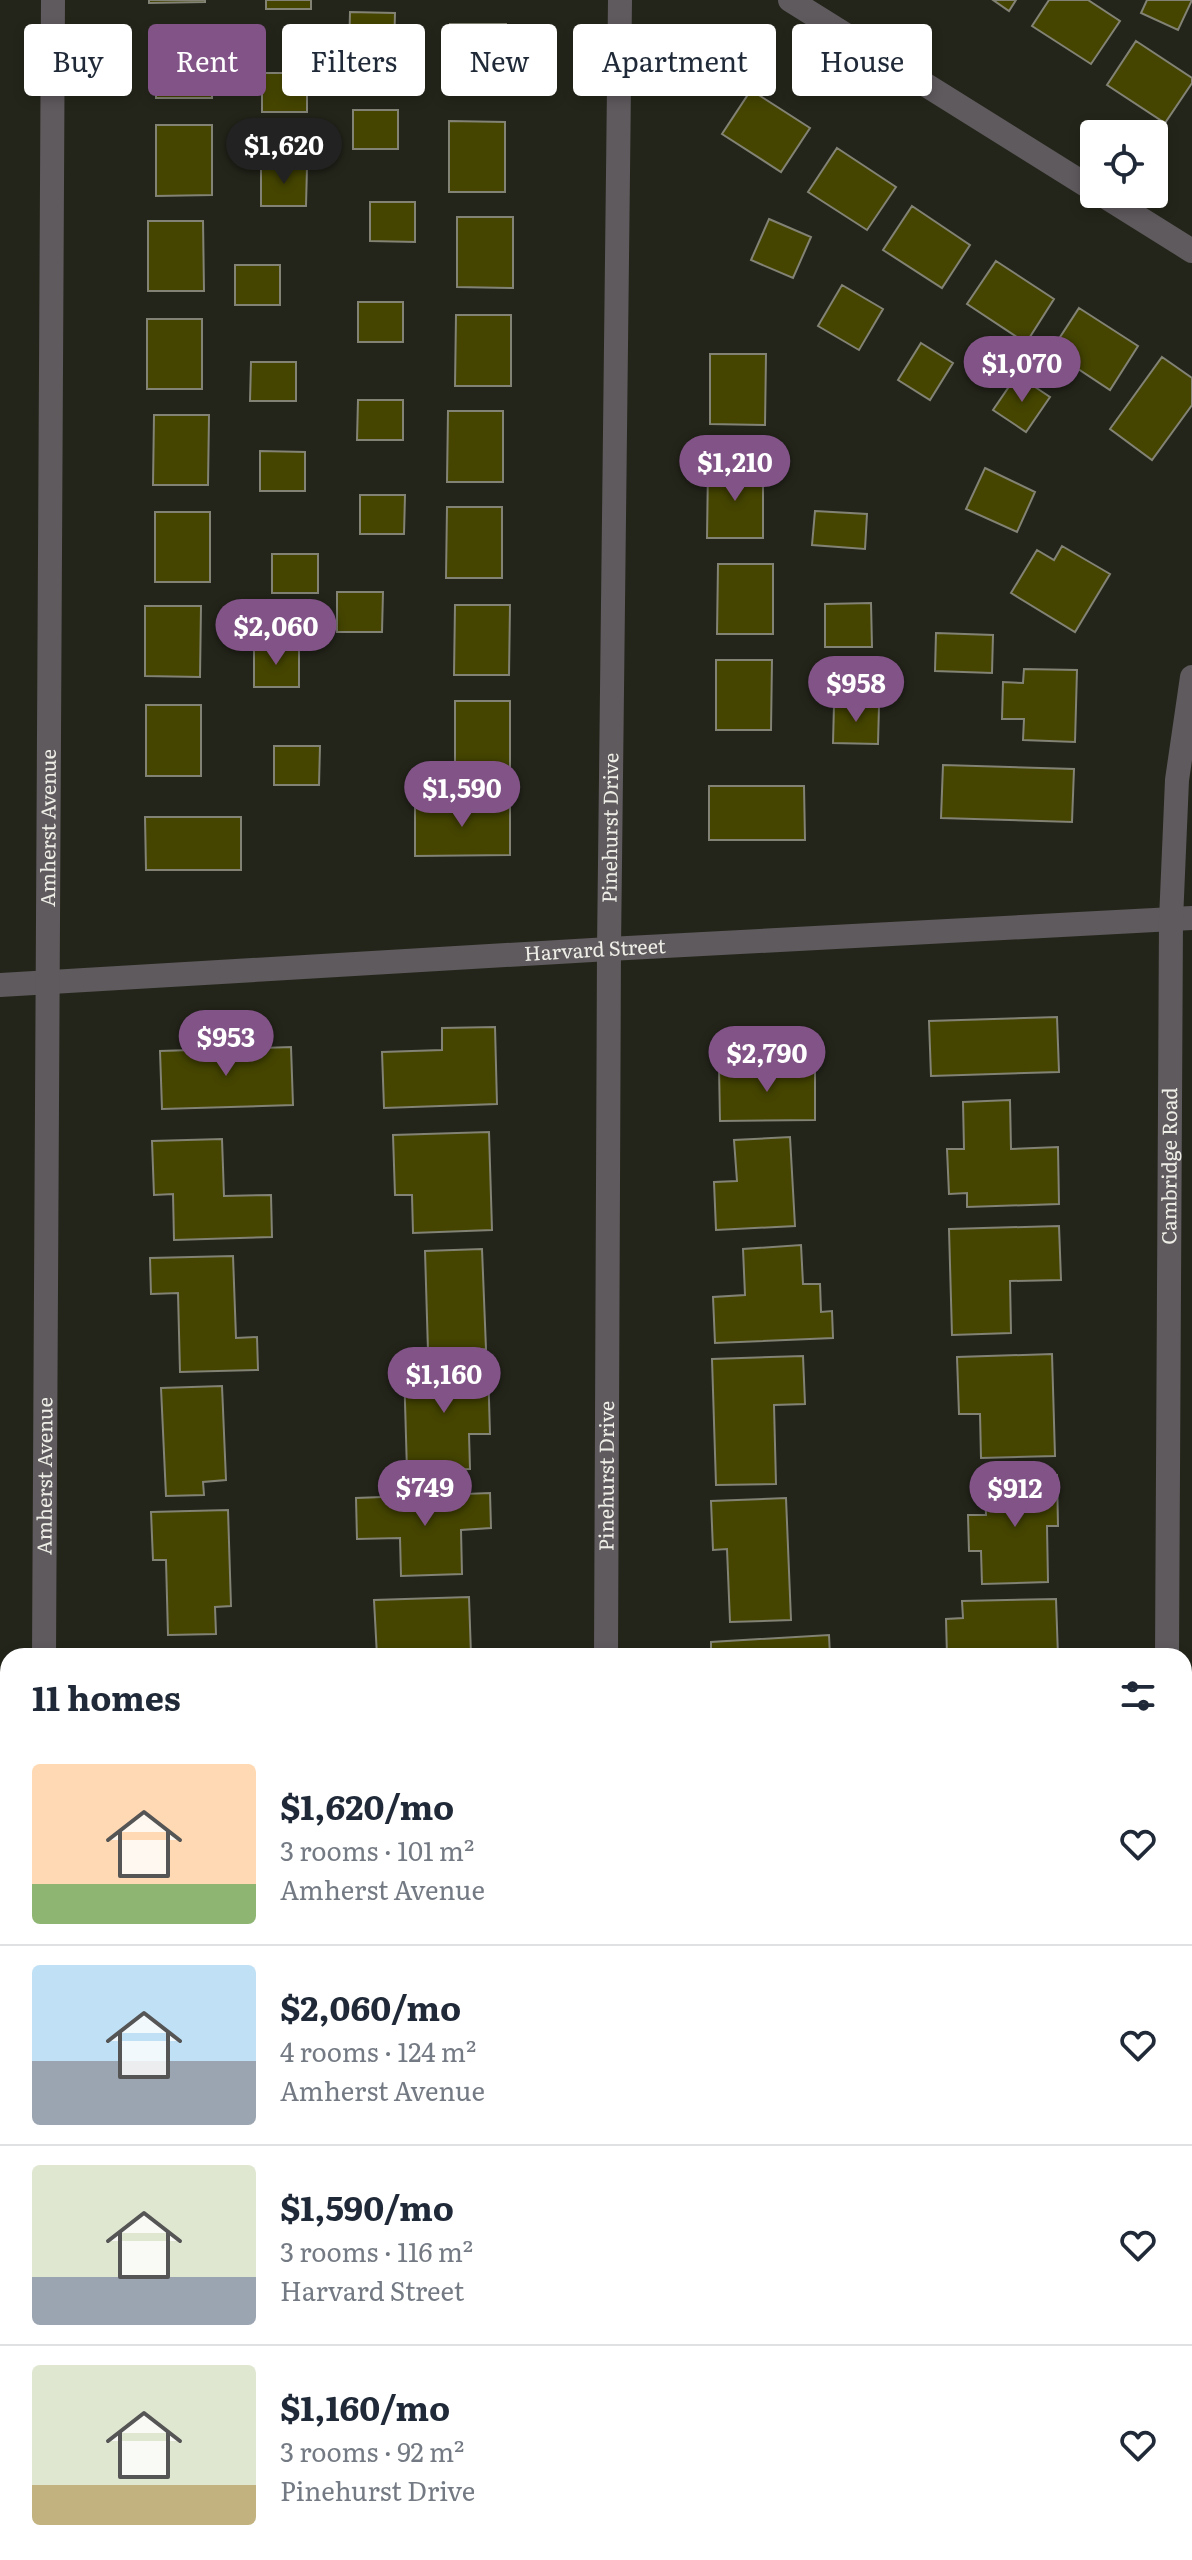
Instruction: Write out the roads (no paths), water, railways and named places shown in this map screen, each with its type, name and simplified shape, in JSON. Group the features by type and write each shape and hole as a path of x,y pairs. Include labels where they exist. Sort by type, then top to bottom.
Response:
{"street":[{"name":"Amherst Avenue","path":"44,1648 53,0"},
{"name":"Pinehurst Drive","path":"606,1648 609,949 620,0"},
{"path":"790,0 1080,181"},
{"path":"1123,208 1192,251"},
{"name":"Cambridge Road","path":"1167,1648 1181,919 1177,780 1192,677"},
{"name":"Harvard Street","path":"0,985 1181,919"}]}
